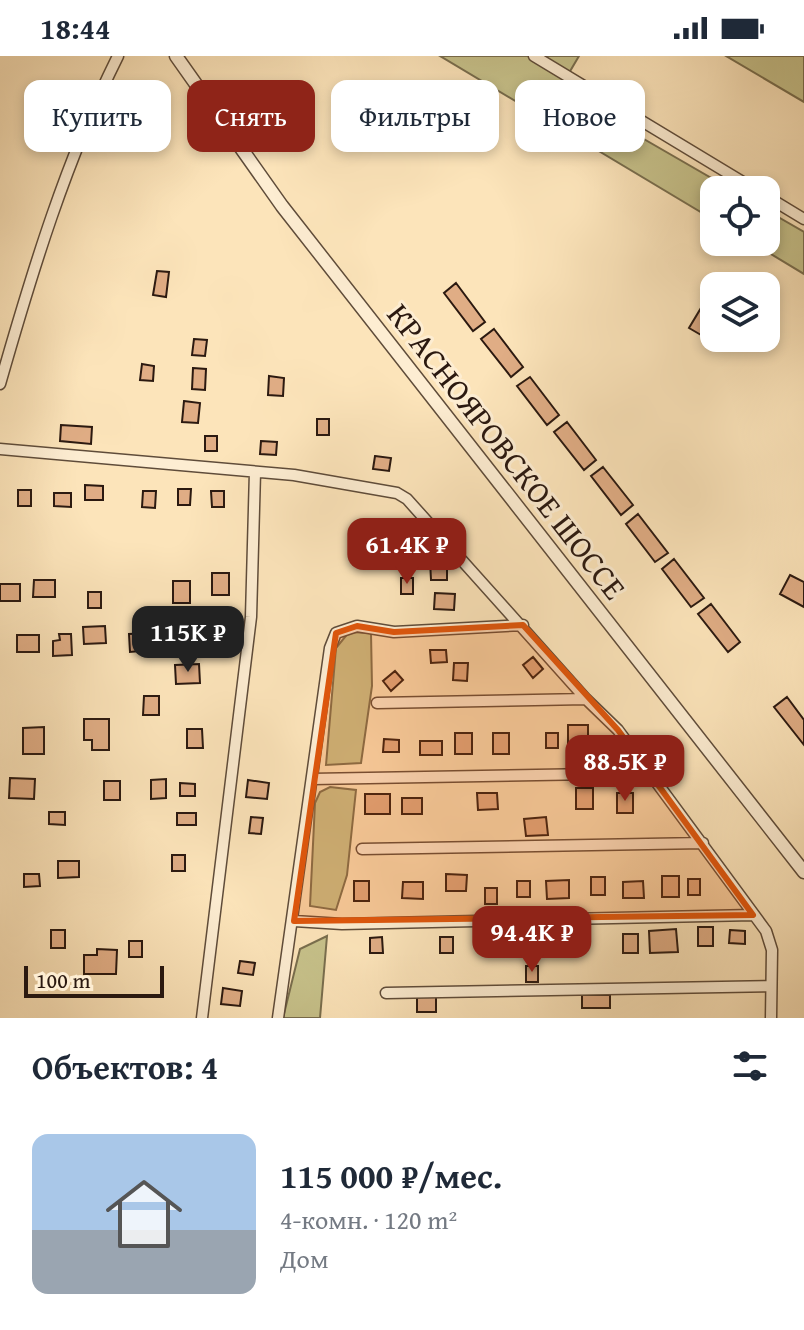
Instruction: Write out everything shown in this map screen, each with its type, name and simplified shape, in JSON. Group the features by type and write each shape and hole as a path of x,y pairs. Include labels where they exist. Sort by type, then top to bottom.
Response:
{"street":[{"path":"0,384 79,144 118,56"},
{"name":"КРАСНОЯРОВСКОЕ ШОССЕ","path":"176,56 282,206 804,872"},
{"path":"534,56 733,176"},
{"path":"780,204 804,219"},
{"path":"0,335 14,336"},
{"path":"0,449 255,472 397,493 407,499 523,625 586,699 618,730 766,931 772,950 771,1018"},
{"path":"202,1018 251,617 255,472"},
{"path":"278,1018 330,648 336,633 357,626 394,632 523,625"},
{"path":"377,703 586,699"},
{"path":"312,779 651,773"},
{"path":"362,849 703,843"},
{"path":"294,921 342,924 753,915"},
{"path":"386,993 771,986"}],"highlighted area":[{"path":"523,625 618,730 753,915 294,921 336,633 357,626 394,632"}],"shaded area":[{"path":"440,56 579,56 565,80 515,80 515,101 499,91 499,80 480,80"},
{"path":"726,56 804,56 804,102"},
{"path":"645,140 708,176 700,176 700,212 600,152 645,152"},
{"path":"780,218 804,232 804,274 774,256 780,256"},
{"path":"349,632 371,633 372,686 361,763 326,765 336,648"},
{"path":"330,787 356,790 347,875 336,910 310,906 315,803 320,792"},
{"path":"327,936 320,1018 283,1018 300,949"}],"building":[{"path":"157,271 169,272 166,297 153,295"},
{"path":"456,283 485,322 473,331 444,293"},
{"path":"700,310 700,334 689,328"},
{"path":"494,329 523,367 511,377 481,339"},
{"path":"194,339 207,340 205,356 192,355"},
{"path":"142,364 154,366 153,381 140,380"},
{"path":"193,368 206,369 205,390 192,389"},
{"path":"269,376 284,378 283,396 268,395"},
{"path":"530,377 559,415 547,425 517,386"},
{"path":"184,401 200,403 198,423 182,422"},
{"path":"317,419 329,419 329,435 317,435"},
{"path":"567,422 596,460 584,470 554,432"},
{"path":"61,425 92,427 91,444 60,441"},
{"path":"205,436 217,436 217,451 205,451"},
{"path":"261,441 277,442 276,455 260,454"},
{"path":"375,456 391,458 389,471 373,469"},
{"path":"603,467 633,505 621,515 591,476"},
{"path":"85,485 103,486 103,500 85,500"},
{"path":"178,489 191,489 190,505 178,505"},
{"path":"18,490 31,490 31,506 18,506"},
{"path":"143,491 156,491 155,508 142,507"},
{"path":"211,491 224,491 224,507 212,507"},
{"path":"54,493 71,493 71,507 54,506"},
{"path":"638,514 668,553 655,562 626,524"},
{"path":"382,522 397,524 395,542 380,541"},
{"path":"674,559 704,598 691,607 662,569"},
{"path":"430,560 447,560 447,580 431,580"},
{"path":"212,573 229,573 229,595 212,595"},
{"path":"790,575 804,582 804,607 780,594"},
{"path":"401,578 413,578 413,594 401,594"},
{"path":"34,580 55,580 55,597 33,597"},
{"path":"173,581 190,581 190,603 173,603"},
{"path":"0,584 20,584 20,601 0,601"},
{"path":"88,592 101,592 101,608 88,608"},
{"path":"435,593 455,594 454,610 434,609"},
{"path":"711,604 740,642 728,652 698,614"},
{"path":"105,626 106,643 84,644 83,627"},
{"path":"212,628 232,628 232,644 212,644"},
{"path":"150,633 151,650 130,652 129,634"},
{"path":"59,634 71,634 72,655 53,656 53,641 60,640"},
{"path":"17,635 39,635 39,652 17,652"},
{"path":"430,650 446,650 447,662 431,663"},
{"path":"533,657 543,669 533,678 523,665"},
{"path":"454,663 468,663 467,681 453,680"},
{"path":"199,664 200,683 176,684 175,665"},
{"path":"395,671 403,680 391,691 383,681"},
{"path":"144,696 159,696 159,715 143,715"},
{"path":"787,697 804,720 804,745 774,707"},
{"path":"84,719 109,719 109,750 92,750 92,740 84,740"},
{"path":"568,725 588,725 588,749 568,749"},
{"path":"44,727 44,754 23,754 23,728"},
{"path":"187,729 202,729 203,748 187,748"},
{"path":"455,733 472,733 472,754 455,754"},
{"path":"493,733 509,733 509,754 493,754"},
{"path":"546,733 558,733 558,748 546,748"},
{"path":"384,739 399,740 399,752 383,752"},
{"path":"420,741 442,741 442,755 420,755"},
{"path":"10,778 35,779 34,799 9,798"},
{"path":"166,779 166,798 151,799 151,780"},
{"path":"248,780 269,783 267,799 246,797"},
{"path":"104,781 120,781 120,800 104,800"},
{"path":"180,783 195,784 195,796 180,796"},
{"path":"576,788 593,788 593,809 576,809"},
{"path":"477,793 497,793 498,809 478,810"},
{"path":"617,793 633,793 633,813 617,813"},
{"path":"365,794 390,794 390,814 365,814"},
{"path":"402,798 422,798 422,814 402,814"},
{"path":"49,812 65,812 65,825 49,824"},
{"path":"177,813 196,813 196,825 177,825"},
{"path":"251,817 263,818 261,834 249,833"},
{"path":"546,817 548,835 526,836 524,819"},
{"path":"172,855 185,855 185,871 172,871"},
{"path":"58,861 79,861 79,877 58,878"},
{"path":"24,874 39,874 40,886 24,887"},
{"path":"446,874 467,875 466,891 446,891"},
{"path":"662,876 679,876 679,897 662,897"},
{"path":"591,877 605,877 605,895 591,895"},
{"path":"688,879 700,879 700,895 688,895"},
{"path":"569,880 569,898 547,899 546,881"},
{"path":"354,881 369,881 369,901 354,901"},
{"path":"517,881 530,881 530,897 517,897"},
{"path":"643,881 644,898 623,898 623,882"},
{"path":"403,882 423,882 423,899 402,898"},
{"path":"485,888 497,888 497,904 485,904"},
{"path":"698,927 713,927 713,946 698,946"},
{"path":"676,929 678,952 650,953 649,931"},
{"path":"51,930 65,930 65,948 51,948"},
{"path":"730,930 745,931 745,944 729,943"},
{"path":"547,934 571,934 572,953 548,954"},
{"path":"623,934 638,934 638,953 623,953"},
{"path":"382,937 383,953 370,953 370,938"},
{"path":"440,937 453,937 453,953 440,953"},
{"path":"129,941 142,941 142,957 129,957"},
{"path":"97,949 117,950 116,974 84,974 84,955 97,955"},
{"path":"240,961 255,963 253,975 238,973"},
{"path":"526,966 538,966 538,982 526,982"},
{"path":"223,988 242,991 240,1006 221,1004"},
{"path":"582,995 610,995 610,1008 582,1008"},
{"path":"417,997 436,997 436,1012 417,1012"}]}
